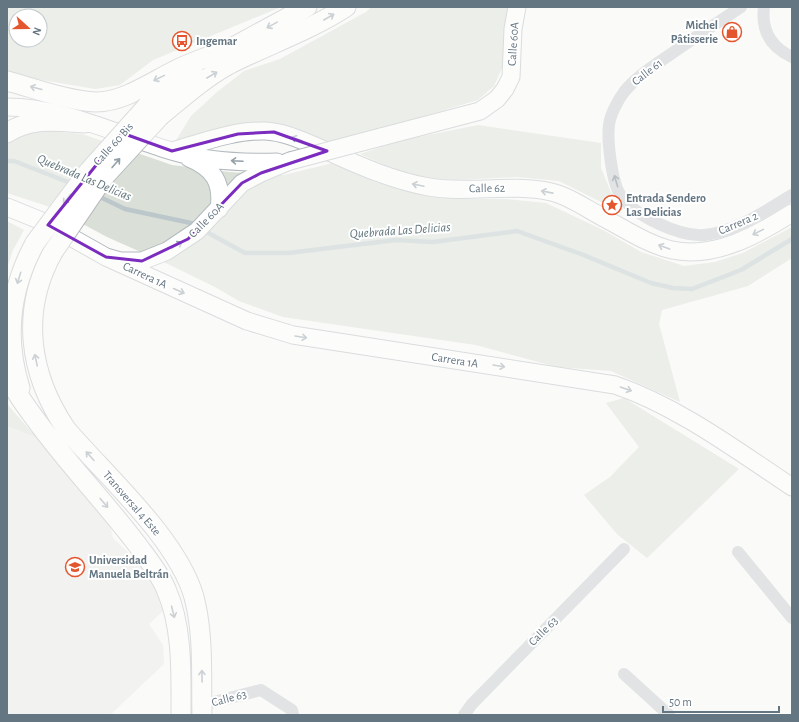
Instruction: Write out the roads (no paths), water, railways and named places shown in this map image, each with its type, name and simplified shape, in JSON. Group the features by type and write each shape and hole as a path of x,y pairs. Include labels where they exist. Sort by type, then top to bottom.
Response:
{"main road":[{"name":"Calle 60 Bis","path":"35,419 22,393 17,377 11,335 12,302 18,279 35,243 88,172 153,111 184,77 234,47 307,7"},
{"name":"Calle 60 Bis","path":"48,397 36,359 32,322 38,283 53,252 104,177 153,111 229,65 330,17 346,7"},
{"path":"7,81 95,102 121,97 181,67 234,47"},
{"path":"15,129 50,121 85,123"},
{"path":"7,374 22,403 35,419"},
{"name":"Transversal 4 Este","path":"48,397 66,429 162,538 185,574 194,597 198,616 201,658 202,710"},
{"name":"Transversal 4 Este","path":"35,419 49,439 121,524 153,566 166,589 174,614 181,662 181,715"}],"street":[{"name":"Calle 60A","path":"7,207 44,222 106,257 130,262 142,261 167,251 188,239 242,183 261,172 290,161 480,111 497,99 505,89 510,77 513,29 517,7"},
{"name":"Calle 61","path":"609,124 623,93 638,76 741,7"},
{"path":"764,7 764,28 769,38 776,48 792,57"},
{"name":"Calle 60A","path":"7,107 48,111 116,131 181,154 232,161 290,161"},
{"name":"Carrera 2","path":"609,124 609,157 620,196 631,207 649,220 666,227 702,235 720,232 738,225 792,195"},
{"name":"Calle 62","path":"181,154 238,134 251,131 274,132 300,140 369,170 408,183 431,188 510,188 552,192 673,250 703,251 730,245 771,226 792,213"},
{"path":"181,154 203,166 217,180 220,190 218,209"},
{"name":"Carrera 1A","path":"106,257 247,321 293,335 615,385 637,392 698,426 792,487"},
{"name":"Calle 63","path":"464,715 472,704 624,549"},
{"path":"738,552 792,618"},
{"path":"624,674 669,715"},
{"name":"Calle 63","path":"202,710 261,690 292,710 293,715"}],"waterway":[{"name":"Quebrada Las Delicias","path":"7,161 14,161 73,184"},
{"name":"Quebrada Las Delicias","path":"96,195 125,209 191,223 197,226"},
{"name":"Quebrada Las Delicias","path":"203,230 245,253 288,253 396,240 433,242 517,231 581,254 651,283 673,288 692,289 741,270 792,239"}],"place":[{"name":"Michel Pâtisserie","path":"732,32"},
{"name":"Ingemar","path":"182,41"},
{"name":"Entrada Sendero Las Delicias","path":"612,205"},
{"name":"Universidad Manuela Beltrán","path":"75,567"}]}
